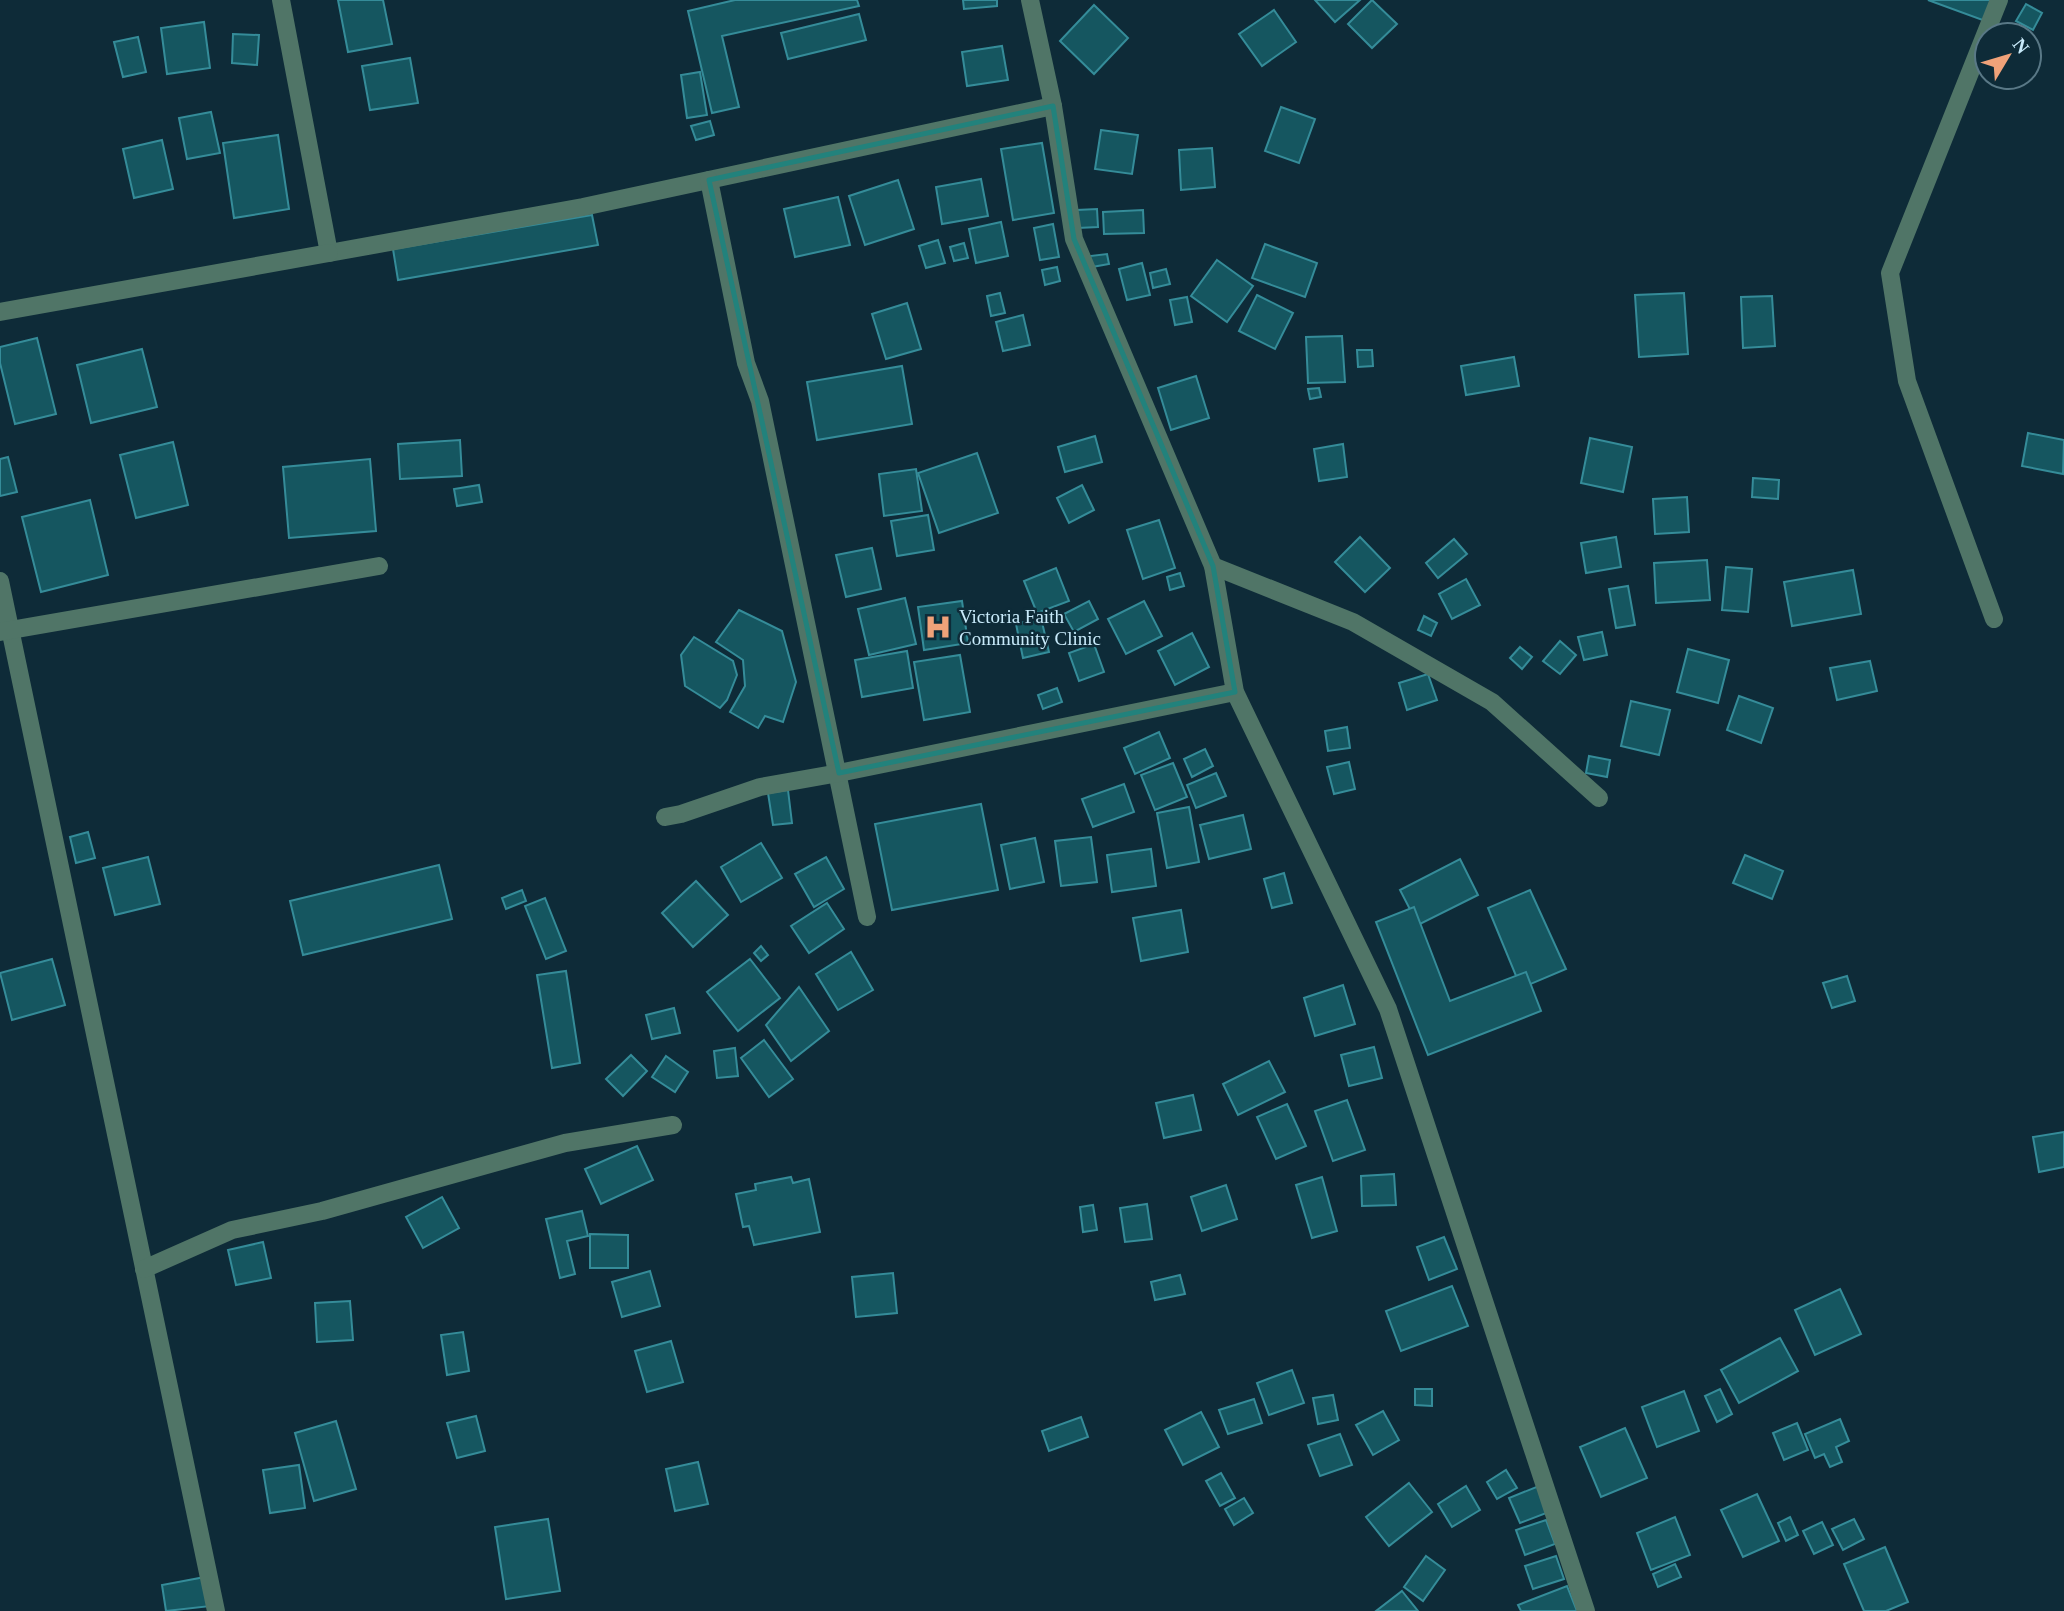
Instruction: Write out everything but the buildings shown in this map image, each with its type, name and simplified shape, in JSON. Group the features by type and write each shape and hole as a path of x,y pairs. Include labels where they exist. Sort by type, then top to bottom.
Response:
{"street":[{"path":"281,0 329,253"},
{"path":"1030,0 1053,106 1074,239 1213,566 1235,692 1388,1009 1586,1611"},
{"path":"1994,620 1907,381 1890,273 1999,0"},
{"path":"0,312 583,207 1053,106"},
{"path":"709,180 746,363 760,401 867,917"},
{"path":"5,631 379,566"},
{"path":"1213,566 1353,622 1492,702 1599,798"},
{"path":"0,581 5,631 216,1611"},
{"path":"665,817 760,787 1235,692"},
{"path":"144,1269 232,1230 322,1211 565,1143 673,1125"}],"highlighted area":[{"path":"1053,106 1074,239 1213,566 1235,692 839,773 709,180"}],"place":[{"name":"Victoria Faith Community Clinic","path":"938,627"}]}
